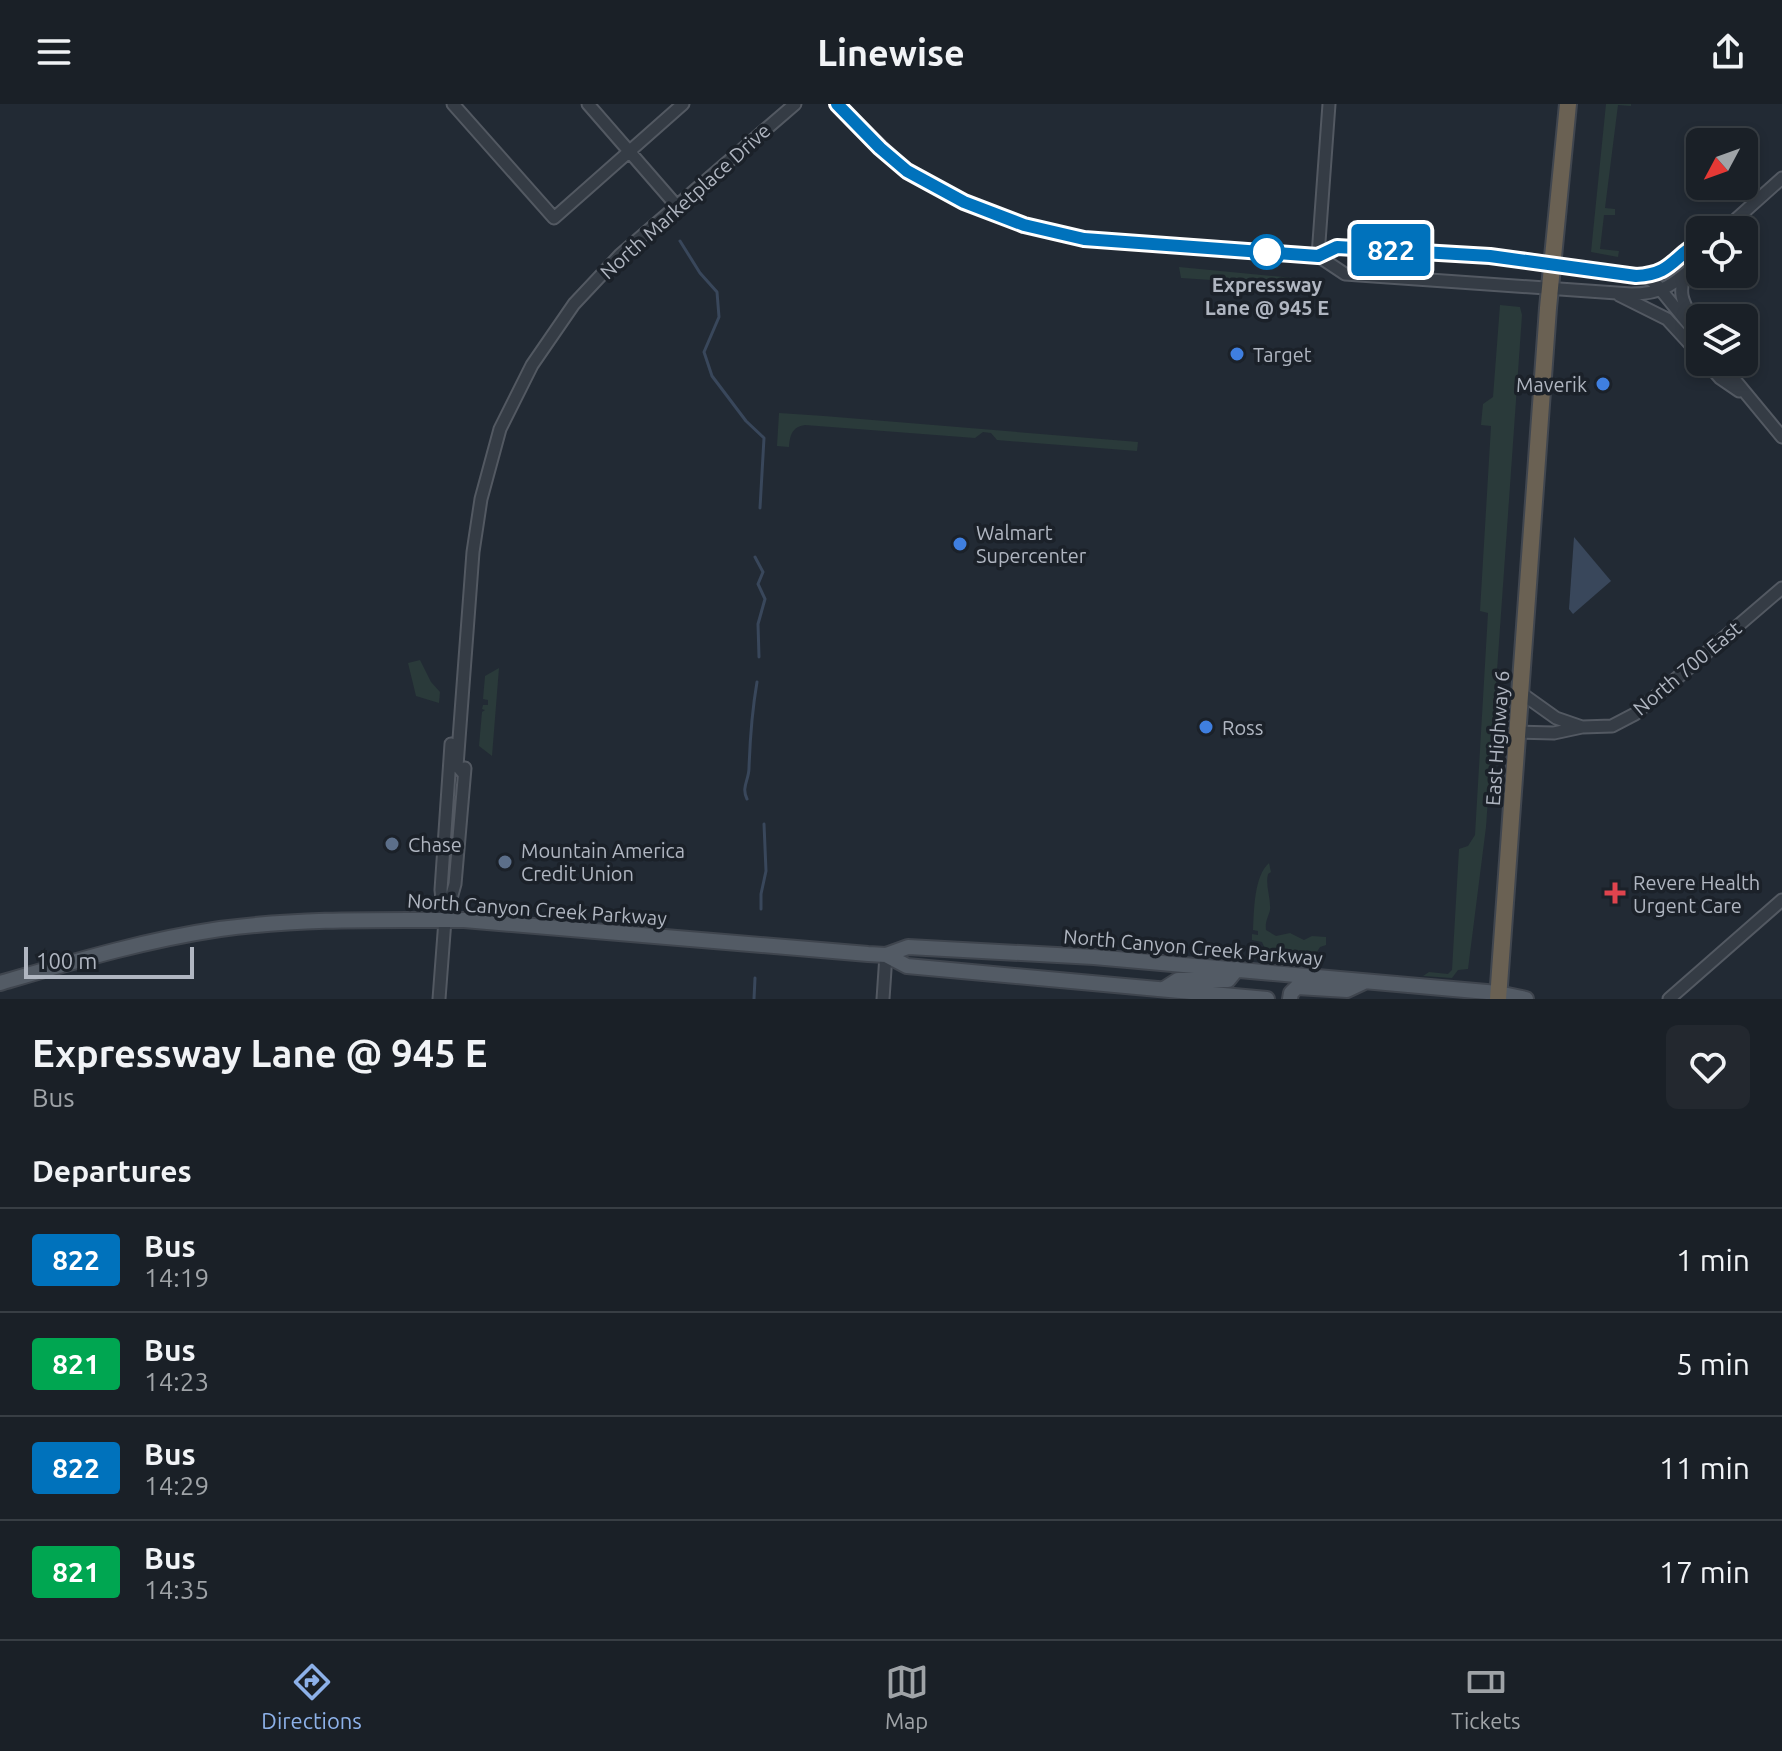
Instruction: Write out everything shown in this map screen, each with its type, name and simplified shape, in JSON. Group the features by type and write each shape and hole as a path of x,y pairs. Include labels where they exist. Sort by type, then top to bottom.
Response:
{"highway":[{"path":"1550,288 1568,104"},
{"name":"East Highway 6","path":"1498,996 1550,288"}],"main road":[{"name":"North Canyon Creek Parkway","path":"0,983 120,949 219,929 354,920 445,920 886,955 907,966 1267,999"},
{"name":"North Canyon Creek Parkway","path":"886,955 908,947 1094,957 1526,999"},
{"path":"1164,989 1178,980 1228,980 1237,969"},
{"path":"1290,999 1297,987 1347,990 1364,982"}],"street":[{"path":"453,104 554,218 683,104"},
{"path":"588,104 675,204"},
{"name":"North Marketplace Drive","path":"445,920 454,891 464,774 457,766 473,552 481,499 500,429 532,365 574,304 620,255 675,204 795,104"},
{"path":"837,104 907,171 964,202 1024,225 1084,239 1318,256 1337,247 1490,256 1636,276 1648,278 1686,321"},
{"path":"1318,256 1329,104"},
{"path":"1740,216 1782,178"},
{"path":"1636,276 1665,271 1686,254"},
{"path":"1318,256 1345,274 1615,293 1661,291 1684,275"},
{"path":"1665,271 1661,291 1675,326"},
{"path":"1684,275 1680,289 1686,308"},
{"path":"1615,293 1660,315 1686,339"},
{"path":"1718,376 1746,395"},
{"path":"1731,376 1782,437"},
{"name":"North 700 East","path":"1518,732 1554,733 1582,727 1612,726 1641,709 1782,588"},
{"path":"1521,693 1556,718 1582,727"},
{"name":"North Marketplace Drive","path":"439,999 445,920 441,890 448,779 453,716 460,706"},
{"path":"1669,999 1782,900"},
{"path":"883,999 886,955"}],"shaded area":[{"path":"1606,104 1631,104 1618,105 1605,208 1615,209 1615,215 1604,215 1600,249 1619,251 1618,257 1591,252"},
{"path":"1179,267 1294,278 1296,281 1292,280 1292,284 1299,282 1303,286 1181,278"},
{"path":"1500,305 1520,307 1522,315 1486,827 1468,969 1458,970 1452,978 1423,976 1429,972 1448,974 1452,970 1459,849 1468,846 1475,835 1488,613 1480,611 1491,426 1481,425 1483,404 1493,397"},
{"path":"779,413 1138,442 1137,451 997,440 991,433 983,432 975,438 805,425 792,432 789,447 777,446"},
{"path":"420,660 440,692 439,703 416,696 408,663"},
{"path":"499,668 492,756 479,746 482,712 485,710 482,709 483,705 488,705 488,700 483,699 485,676"},
{"path":"1269,863 1271,872 1267,883 1270,910 1266,930 1276,936 1290,933 1304,940 1312,936 1326,937 1326,945 1320,947 1315,955 1266,951 1262,942 1252,940 1252,934 1258,935 1258,931 1253,930 1258,885"}],"water":[{"path":"1574,537 1611,581 1573,614 1569,609"}],"waterway":[{"path":"680,241 700,273 717,292 719,317 704,352 712,376 746,421 764,438 760,508"},
{"path":"755,557 763,572 758,584 765,599 758,624 759,657"},
{"path":"747,799 745,787 757,682"},
{"path":"761,909 766,871 764,824"},
{"path":"754,999 755,978"}],"bus line":[{"name":"822","path":"837,104 907,171 994,215 1064,236 1318,256 1337,247 1490,256 1636,276 1665,271 1686,252"}],"place":[{"name":"Expressway Lane @ 945 E","path":"1267,252"},
{"name":"Target","path":"1237,354"},
{"name":"Maverik","path":"1603,384"},
{"name":"Walmart Supercenter","path":"960,544"},
{"name":"Ross","path":"1206,727"},
{"name":"Chase","path":"392,844"},
{"name":"Mountain America Credit Union","path":"505,862"},
{"name":"Revere Health Urgent Care","path":"1615,893"}]}
